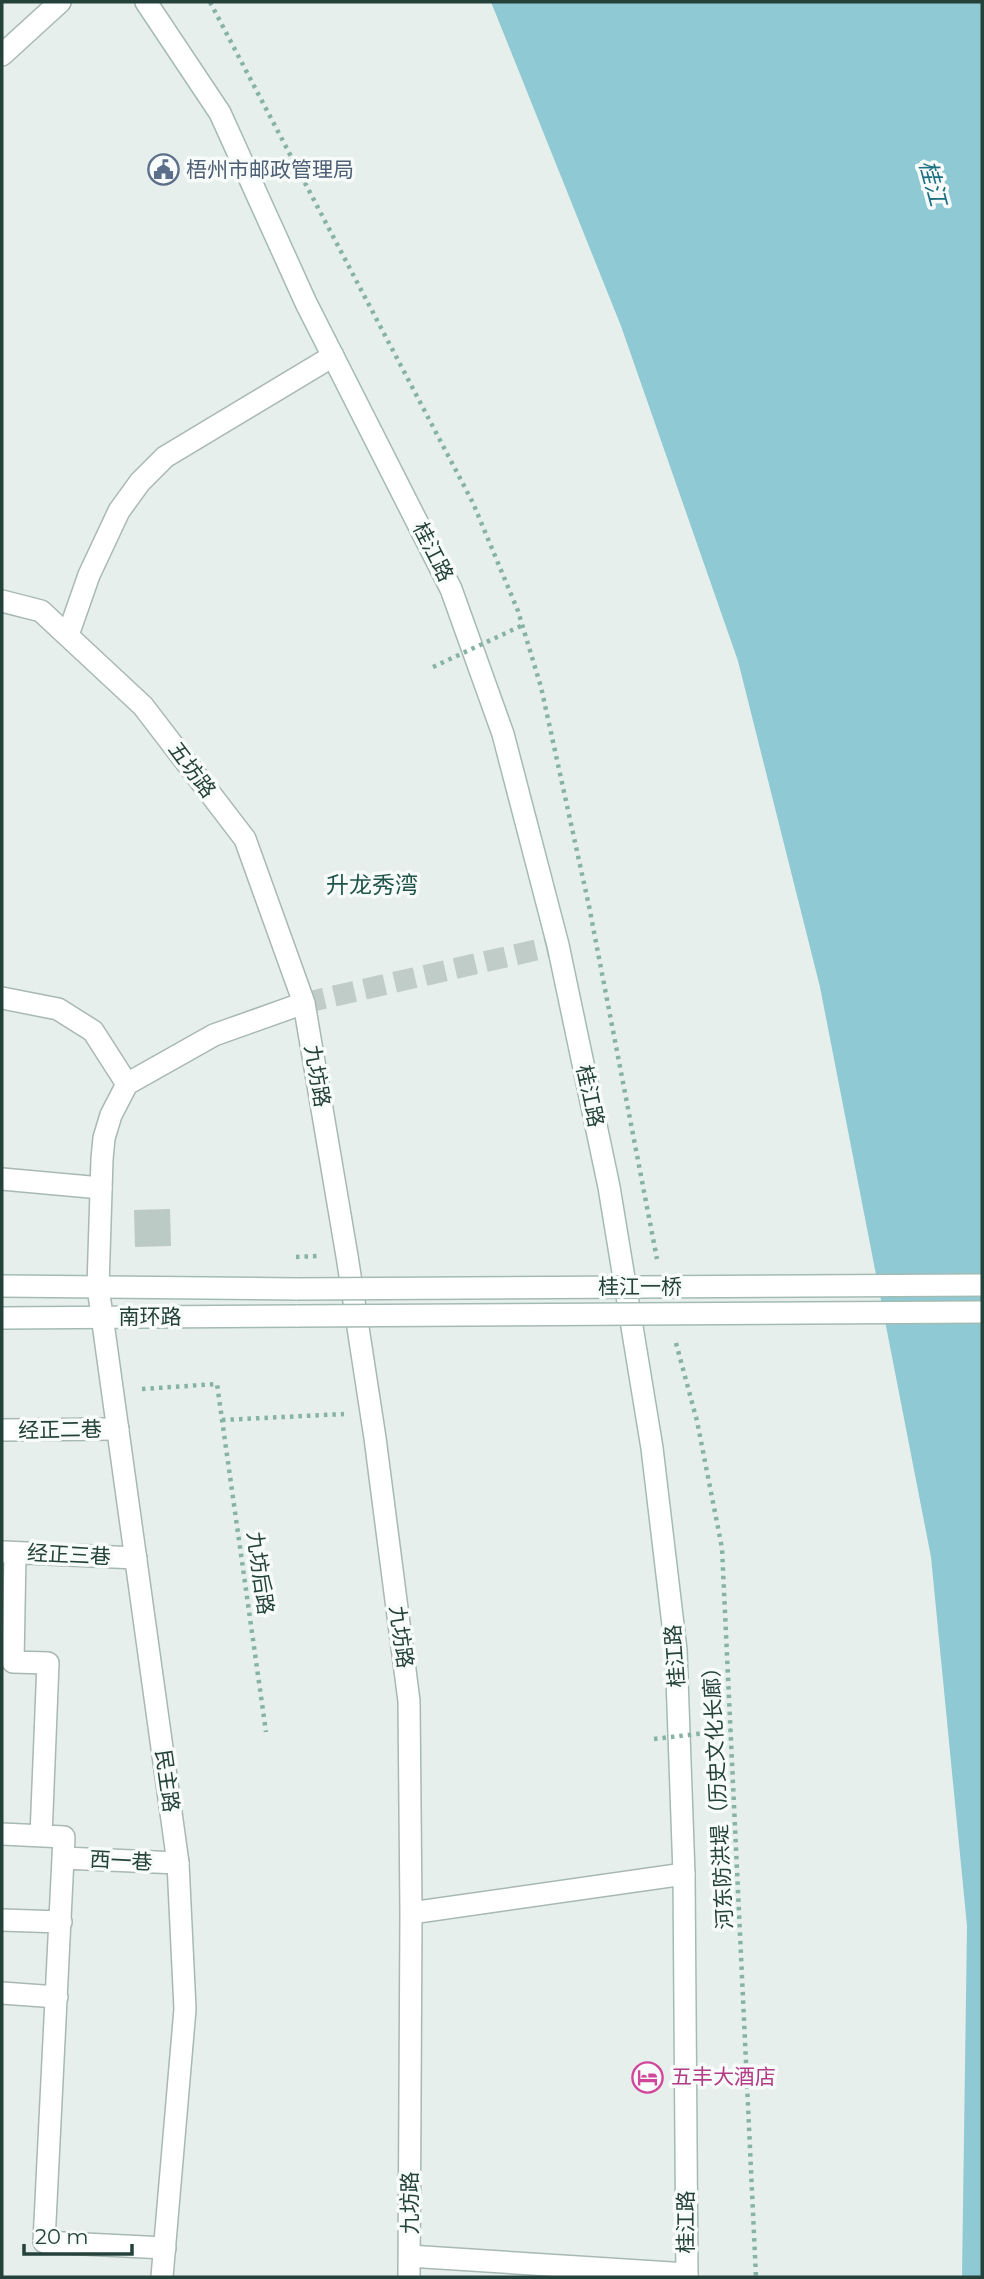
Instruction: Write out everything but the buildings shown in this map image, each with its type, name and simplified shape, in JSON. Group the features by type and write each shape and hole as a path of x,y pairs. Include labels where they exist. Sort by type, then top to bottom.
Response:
{"street":[{"path":"2,55 60,2"},
{"name":"桂江路","path":"146,2 220,113 306,303 451,589 503,734 558,945 609,1187 652,1448 676,1650 684,1874 687,2276"},
{"path":"68,635 89,575 119,511 140,482 165,457 333,356"},
{"name":"五坊路","path":"2,601 41,611 143,706 244,839 304,1003"},
{"path":"2,998 58,1009 93,1031 127,1084 214,1035 304,1003"},
{"name":"九坊路","path":"304,1003 371,1412 410,1701 409,2277"},
{"name":"民主路","path":"127,1084 111,1115 104,1138 98,1287 178,1863 185,2009 162,2277"},
{"path":"2,1179 102,1188"},
{"name":"桂江一桥","path":"298,1289 982,1285"},
{"name":"南环路","path":"2,1286 298,1289"},
{"name":"桂江一桥","path":"298,1316 982,1312"},
{"name":"南环路","path":"2,1318 298,1316"},
{"name":"经正二巷","path":"2,1430 118,1429"},
{"path":"8,1552 13,1662 48,1663 41,1836"},
{"name":"经正三巷","path":"8,1552 136,1558"},
{"name":"西一巷","path":"2,1834 64,1837 63,1858 178,1863"},
{"path":"63,1858 44,2242 165,2248"},
{"path":"411,1913 684,1874"},
{"path":"2,1920 61,1922"},
{"path":"2,1993 57,1997"},
{"path":"409,2256 687,2276"}],"path":[{"path":"433,667 523,625"},
{"name":"河东防洪堤（历史文化长廊）","path":"668,1314 697,1421 722,1548 756,2277"},
{"name":"九坊后路","path":"113,1391 217,1384 266,1732"},
{"path":"222,1420 371,1412"},
{"path":"654,1739 731,1730"}],"water":[{"name":"桂江","path":"491,2 982,2 982,2277 962,2277 967,1926 931,1557 820,987 738,661 621,326"}],"tunnel":[{"path":"304,1003 558,945"}],"place":[{"name":"梧州市邮政管理局","path":"163,170"},
{"name":"五丰大酒店","path":"648,2077"}],"district":[{"name":"升龙秀湾","path":"372,885"}]}
